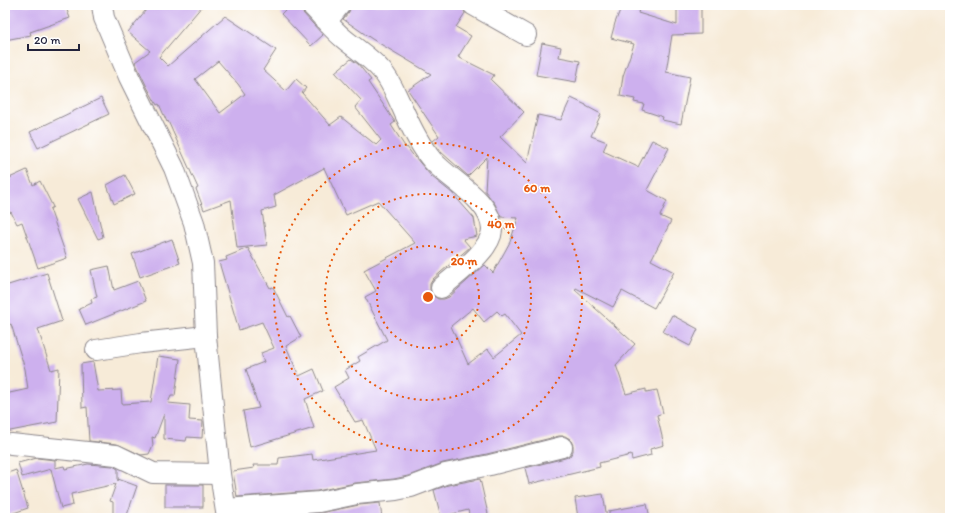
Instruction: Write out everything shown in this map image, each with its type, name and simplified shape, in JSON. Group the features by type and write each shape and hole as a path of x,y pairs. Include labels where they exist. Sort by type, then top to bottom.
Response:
{"street":[{"path":"102,5 104,18 129,77 174,168 194,223 203,264 206,336 220,474 226,514 319,502 357,494 396,490 411,487 445,474 490,465 562,447"},
{"path":"311,5 341,36 374,62 386,75 404,112 433,161 472,194 480,203 489,218 492,230 486,246 440,288"},
{"path":"326,21 340,5"},
{"path":"473,5 526,35"},
{"path":"96,350 206,336"},
{"path":"11,444 116,455 153,473 220,474"}],"building":[{"path":"15,5 65,5 70,18 30,32 31,35 5,40 5,7"},
{"path":"150,5 203,5 159,57 168,66 225,16 276,50 263,70 286,91 296,79 306,88 302,93 330,125 341,117 376,145 381,140 355,107 361,100 335,72 351,59 358,64 371,80 368,82 395,122 391,125 406,148 407,147 431,176 452,193 474,218 477,236 463,239 470,247 433,279 430,284 432,295 438,299 449,297 485,265 493,273 510,242 518,218 501,217 495,204 485,191 487,157 468,176 441,152 433,141 439,136 408,90 431,74 372,39 343,19 349,12 351,5 462,5 465,13 456,27 471,36 458,57 494,75 491,80 524,112 500,137 527,163 538,115 561,120 571,98 601,114 591,136 607,142 603,151 638,167 652,140 669,148 647,190 667,201 660,216 671,221 651,260 674,272 654,308 622,291 613,307 576,288 575,290 635,344 616,365 626,394 646,389 646,392 657,390 663,413 657,415 664,445 650,449 651,455 632,460 631,455 599,463 600,467 529,484 525,468 570,456 573,451 573,445 570,439 565,436 559,436 487,454 443,463 408,476 394,479 355,483 317,491 237,497 233,471 254,468 253,465 278,465 279,458 312,454 313,460 376,450 363,420 355,422 334,387 349,378 345,370 360,361 358,357 387,340 365,297 376,291 364,270 415,243 378,201 346,215 324,168 274,195 276,207 262,211 267,245 237,248 231,200 204,210 196,189 198,188 168,121 167,122 159,104 157,105 135,62 150,51 128,32","holes":["218,61 245,94 220,113 195,79","473,308 484,322 497,311 502,316 505,314 521,335 494,357 488,349 468,364 451,326"]},
{"path":"290,5 300,5 303,13 323,35 311,46 281,14"},
{"path":"622,5 639,10 638,13 677,25 677,8 701,8 701,34 672,35 666,72 690,77 681,124 662,120 663,117 642,110 644,104 634,102 635,99 620,96 623,76 634,44 611,38"},
{"path":"542,43 561,47 559,57 580,61 576,82 536,75"},
{"path":"101,98 109,114 38,148 30,132"},
{"path":"27,170 33,185 40,181 53,207 50,209 67,258 38,268 22,222 17,224 11,212 9,213 5,204 5,180"},
{"path":"125,175 135,194 114,204 107,185"},
{"path":"93,192 103,237 98,239 78,199"},
{"path":"172,239 180,263 140,277 132,254"},
{"path":"248,248 270,288 273,287 288,317 290,316 301,337 286,346 299,376 314,369 323,391 305,399 314,428 250,447 243,411 259,408 246,369 264,362 261,353 274,348 262,322 239,330 219,262 227,260 226,257"},
{"path":"109,266 114,290 138,281 146,301 86,325 79,309 92,303 91,299 97,297 91,270"},
{"path":"47,273 62,321 38,329 51,370 59,368 57,422 5,432 5,394 28,389 25,369 11,324 9,325 5,312 5,286"},
{"path":"672,315 698,329 690,346 663,332"},
{"path":"158,356 180,359 175,396 171,396 168,403 190,405 189,420 203,421 202,438 187,437 186,441 164,439 164,414 155,438 152,437 153,445 149,454 141,455 117,444 89,441 87,407 82,408 81,364 93,362 98,391 121,390 122,404 151,402"},
{"path":"37,458 55,460 55,468 64,466 65,469 88,464 113,466 118,469 118,479 137,486 126,518 113,518 113,502 110,501 116,484 71,494 73,505 61,508 51,469 22,477 18,463"},
{"path":"16,470 28,508 5,516 5,474"},
{"path":"480,479 488,514 470,518 468,510 441,517 434,490 448,485"},
{"path":"165,485 203,485 203,507 165,507"},
{"path":"603,494 607,518 578,518 575,498"},
{"path":"380,503 382,518 260,518 320,513 359,505"},
{"path":"647,504 650,518 609,518 609,511"}]}
